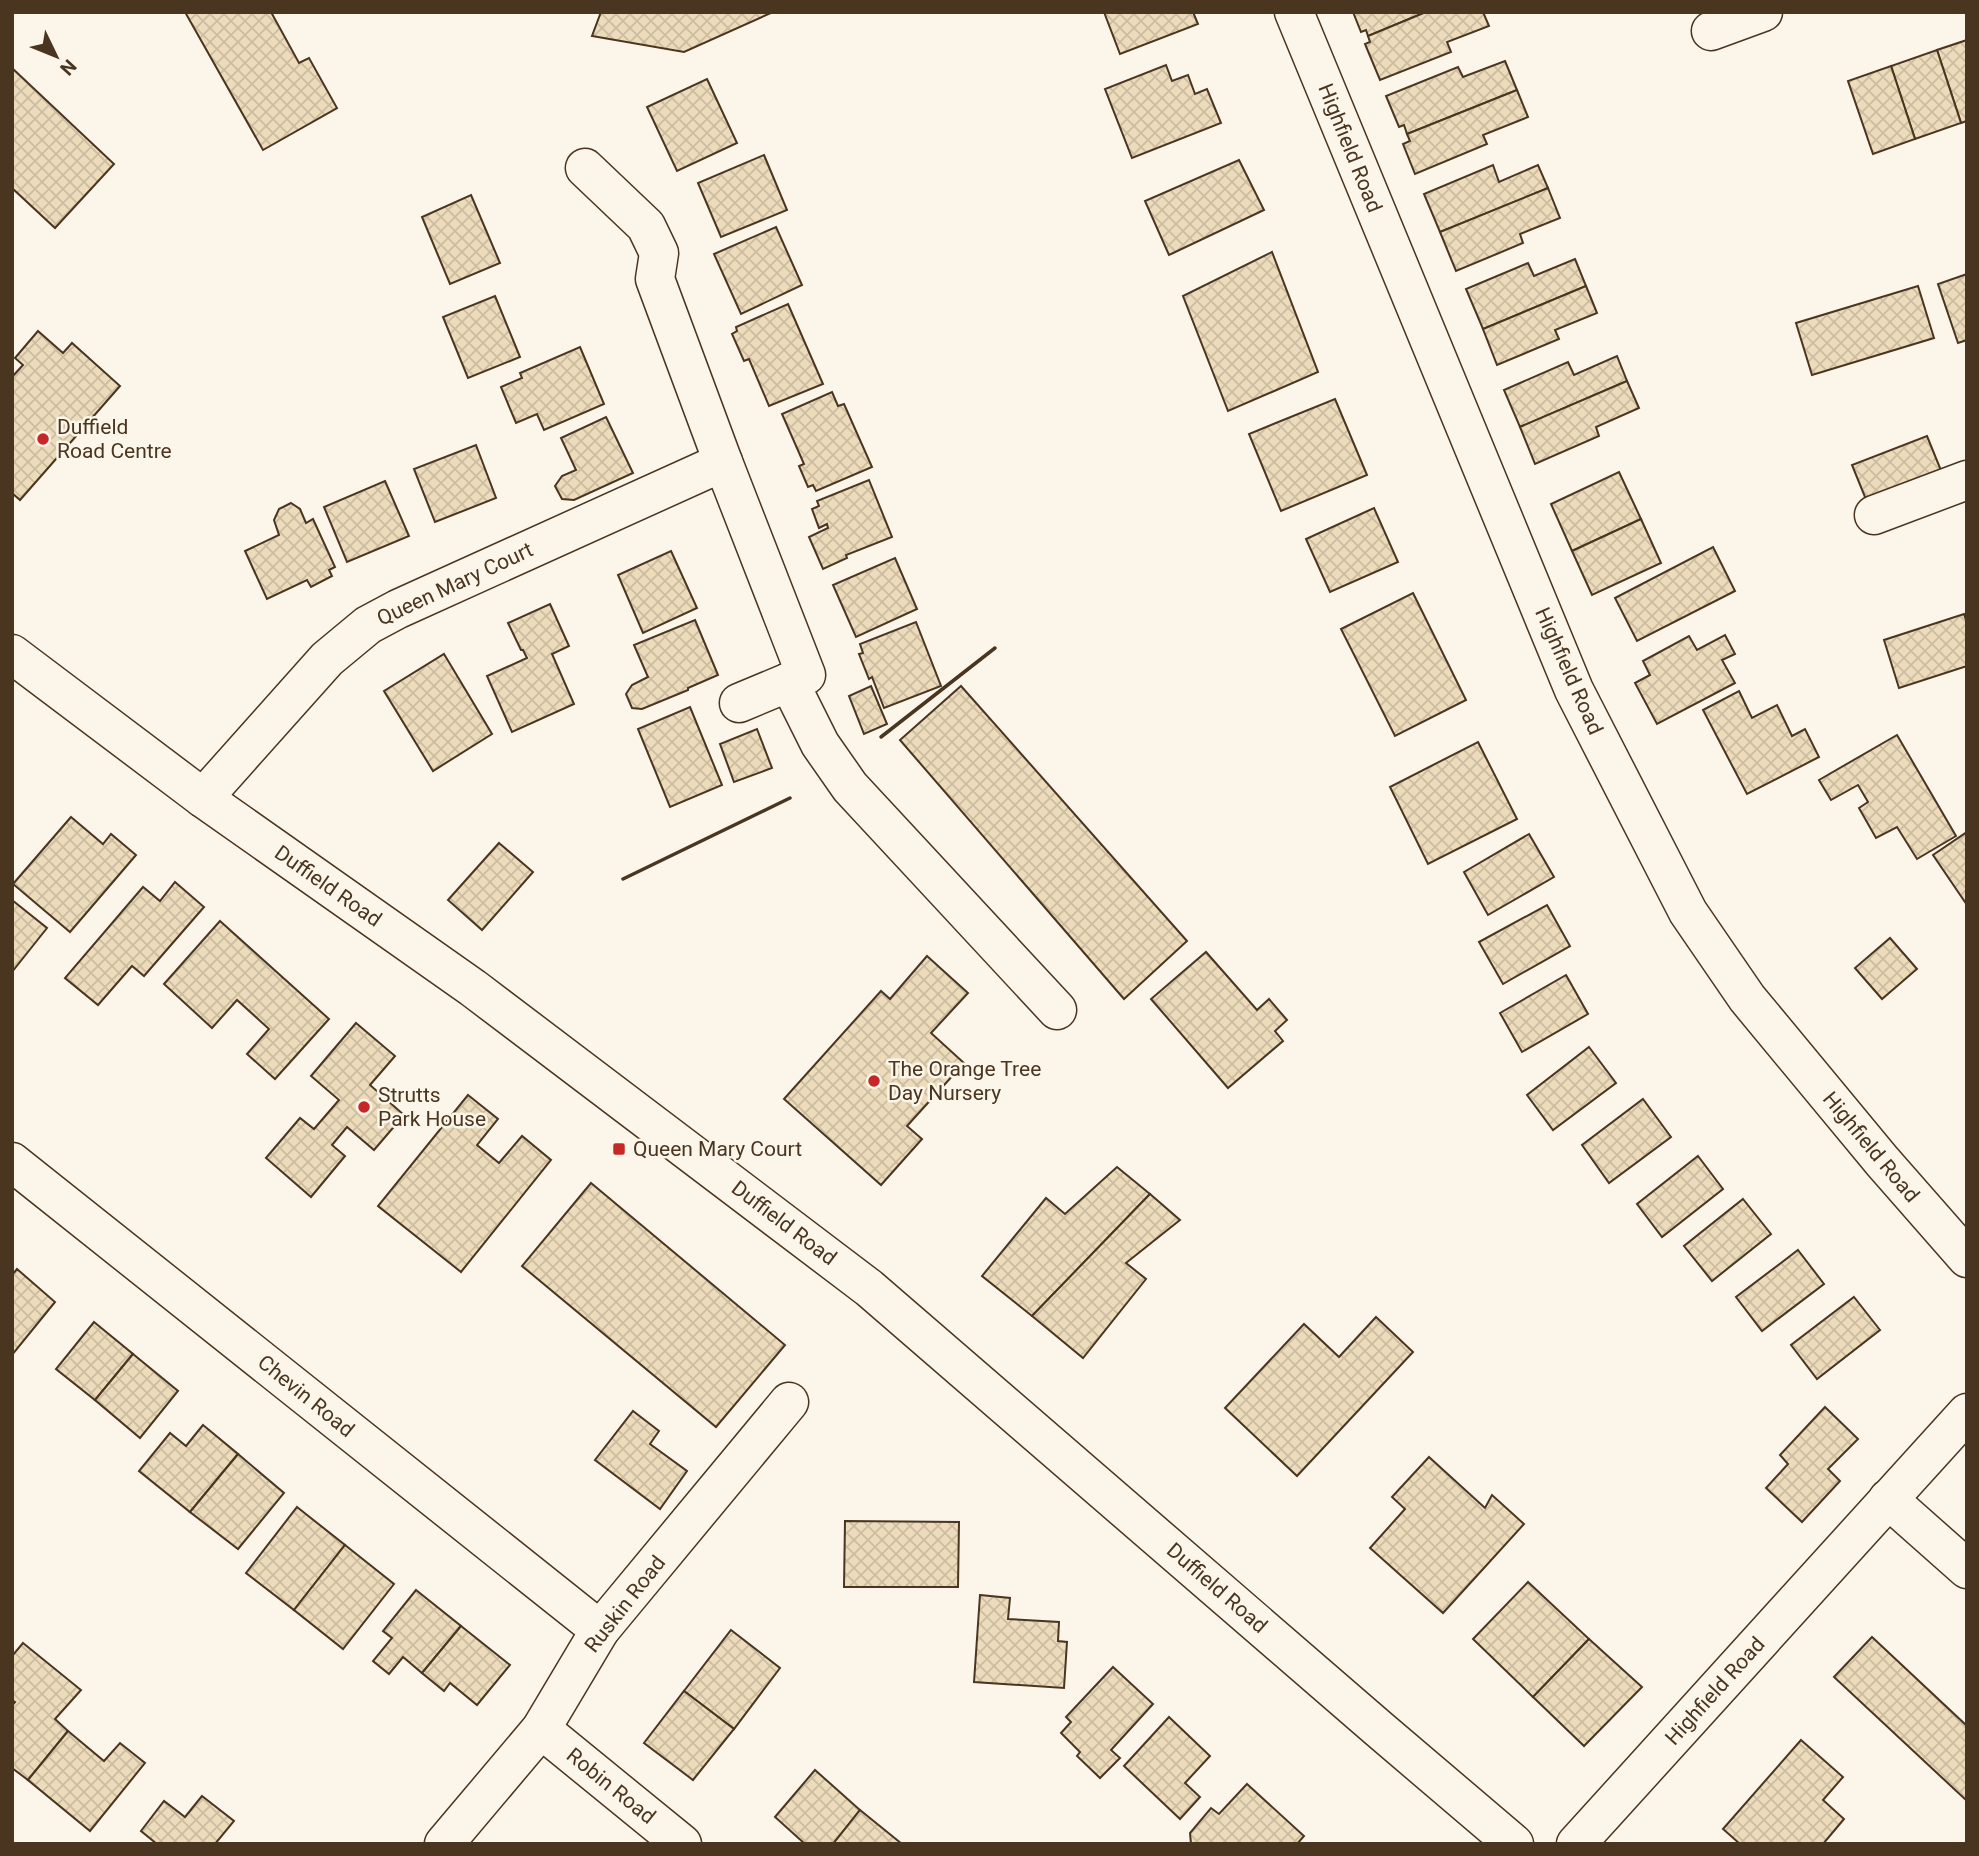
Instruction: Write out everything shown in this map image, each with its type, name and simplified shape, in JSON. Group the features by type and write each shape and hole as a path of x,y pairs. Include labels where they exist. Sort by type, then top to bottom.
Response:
{"street":[{"name":"Highfield Road","path":"1294,12 1574,690 1688,912 1747,998 1882,1161 1967,1258"},
{"path":"1711,31 1763,12"},
{"path":"585,168 646,226 659,253 654,279 806,675 739,704"},
{"name":"Queen Mary Court","path":"203,798 327,659 368,625 723,462"},
{"path":"1874,514 1967,480"},
{"name":"Duffield Road","path":"12,654 203,798 473,988 869,1288 1514,1844"},
{"path":"789,682 820,744 850,787 1057,1010"},
{"name":"Chevin Road","path":"12,1162 600,1630"},
{"name":"Ruskin Road","path":"444,1844 541,1728 600,1630 789,1402"},
{"name":"Highfield Road","path":"1576,1844 1967,1413"},
{"path":"1888,1499 1967,1569"},
{"name":"Robin Road","path":"541,1728 682,1844"}],"building":[{"path":"185,12 271,12 299,63 309,58 337,108 263,150"},
{"path":"601,12 773,12 684,52 592,36"},
{"path":"1104,12 1193,12 1198,24 1120,54"},
{"path":"1353,12 1426,12 1368,36 1366,30 1361,32"},
{"path":"1426,12 1483,12 1489,26 1447,42 1451,52 1380,80 1365,44 1370,42 1368,36"},
{"path":"1967,40 1967,121 1961,123 1937,50"},
{"path":"1937,50 1961,123 1915,139 1891,66"},
{"path":"1505,61 1517,90 1407,134 1404,125 1399,127 1386,96 1458,67 1463,77"},
{"path":"1166,65 1172,81 1188,75 1195,94 1207,89 1221,123 1132,158 1105,89"},
{"path":"1891,66 1915,139 1873,154 1848,81"},
{"path":"12,68 114,164 55,228 12,188"},
{"path":"707,79 737,143 677,171 647,107"},
{"path":"1517,90 1528,117 1483,135 1487,144 1415,174 1403,144 1410,141 1407,134"},
{"path":"764,155 787,210 721,237 698,183"},
{"path":"1239,160 1264,210 1169,255 1145,201"},
{"path":"1493,165 1499,182 1538,165 1548,188 1440,232 1424,194"},
{"path":"1548,188 1560,218 1520,234 1523,243 1456,271 1440,232"},
{"path":"471,195 500,263 450,284 422,217"},
{"path":"776,227 802,285 741,314 714,254"},
{"path":"1272,252 1318,372 1228,411 1183,296"},
{"path":"1575,259 1586,286 1483,329 1466,289 1528,263 1534,276"},
{"path":"1967,274 1967,340 1958,343 1938,284"},
{"path":"1586,286 1597,313 1555,330 1559,339 1497,365 1483,329"},
{"path":"1918,286 1934,338 1812,375 1796,323"},
{"path":"495,296 520,357 468,378 443,317"},
{"path":"788,304 823,384 769,406 749,359 744,361 732,334 737,331 736,327"},
{"name":"Duffield Road Centre","path":"38,331 63,353 72,343 120,386 20,500 12,493 12,377 23,365 15,358"},
{"path":"580,347 604,404 544,430 537,414 516,423 501,387 522,378 520,373"},
{"path":"1617,356 1627,381 1520,427 1504,390 1568,362 1574,375"},
{"path":"1627,381 1639,408 1596,427 1599,436 1535,464 1520,427"},
{"path":"832,392 838,406 844,404 872,467 816,491 813,485 808,487 799,466 804,464 782,414"},
{"path":"1335,399 1367,475 1281,511 1249,434"},
{"path":"606,417 633,473 574,500 562,499 555,486 562,476 576,470 561,438"},
{"path":"1927,436 1942,473 1867,502 1852,465"},
{"path":"476,445 496,498 435,522 414,469"},
{"path":"1619,472 1641,519 1572,551 1551,504"},
{"path":"869,480 892,537 846,555 847,558 823,569 809,537 828,528 827,524 819,528 812,509 819,506 817,501"},
{"path":"385,481 409,536 347,562 324,507"},
{"path":"291,503 300,509 306,523 313,519 335,567 329,570 332,576 311,587 307,580 267,599 245,551 279,535 274,520 279,509"},
{"path":"1374,508 1398,562 1330,592 1306,539"},
{"path":"1641,519 1661,563 1592,595 1572,551"},
{"path":"1713,547 1735,591 1637,641 1615,598"},
{"path":"671,551 697,608 643,633 618,575"},
{"path":"895,558 917,609 856,637 833,585"},
{"path":"1413,593 1466,700 1395,736 1341,629"},
{"path":"550,604 569,646 552,654 574,704 512,732 487,676 527,658 508,623"},
{"path":"1964,614 1967,623 1967,666 1899,688 1884,640"},
{"path":"695,620 718,675 642,709 632,708 626,694 632,685 648,677 634,645"},
{"path":"916,622 941,686 884,708 872,677 869,679 859,654 863,653 860,644"},
{"path":"1725,635 1735,654 1722,660 1735,683 1657,724 1635,683 1650,675 1643,661 1689,636 1697,650"},
{"path":"444,654 492,734 433,771 384,691"},
{"path":"871,686 887,724 864,734 849,696"},
{"path":"961,686 1187,941 1124,999 900,740"},
{"path":"1739,691 1752,718 1777,705 1792,736 1805,729 1819,757 1747,794 1703,710"},
{"path":"690,707 722,785 670,807 638,729"},
{"path":"757,729 772,768 734,782 720,744"},
{"path":"1897,735 1956,836 1917,859 1897,827 1876,838 1859,808 1868,802 1858,785 1831,800 1819,780"},
{"path":"1478,742 1517,819 1428,864 1390,787"},
{"path":"71,817 103,844 111,834 136,855 70,932 13,884"},
{"path":"1967,832 1967,905 1933,855"},
{"path":"1529,834 1554,877 1488,915 1464,872"},
{"path":"499,843 533,872 482,930 448,900"},
{"path":"175,882 204,907 144,976 132,966 98,1005 65,978 143,887 160,901"},
{"path":"12,900 47,928 12,972"},
{"path":"1547,905 1570,946 1503,984 1479,942"},
{"path":"220,921 329,1019 275,1079 247,1054 269,1029 237,1000 212,1028 164,984"},
{"path":"1890,938 1917,969 1882,999 1855,968"},
{"path":"1206,952 1257,1010 1269,999 1287,1020 1275,1031 1283,1041 1228,1088 1151,999"},
{"name":"The Orange Tree Day Nursery","path":"927,956 968,993 931,1033 964,1063 907,1126 922,1139 881,1185 784,1099 881,991 890,999"},
{"path":"1566,975 1588,1014 1522,1052 1500,1013"},
{"name":"Strutts Park House","path":"356,1023 395,1056 370,1085 404,1115 374,1150 347,1127 332,1145 345,1156 311,1197 266,1158 300,1118 314,1129 339,1100 311,1076"},
{"path":"1589,1047 1616,1083 1553,1130 1527,1095"},
{"path":"468,1095 498,1119 477,1145 499,1163 522,1136 551,1160 461,1272 378,1206"},
{"path":"1643,1099 1671,1137 1609,1183 1582,1145"},
{"path":"1698,1156 1723,1189 1662,1237 1637,1204"},
{"path":"1117,1167 1150,1194 1032,1316 982,1276 1046,1198 1065,1214"},
{"path":"591,1183 785,1345 716,1427 522,1266"},
{"path":"1150,1194 1180,1220 1126,1263 1146,1279 1083,1358 1032,1316"},
{"path":"1743,1199 1771,1234 1712,1281 1684,1246"},
{"path":"1798,1250 1824,1284 1762,1331 1736,1297"},
{"path":"17,1269 55,1302 12,1355 12,1275"},
{"path":"1854,1297 1880,1330 1817,1379 1791,1345"},
{"path":"1376,1317 1413,1352 1297,1476 1225,1408 1304,1324 1339,1357"},
{"path":"94,1322 133,1354 95,1400 56,1369"},
{"path":"133,1354 178,1391 140,1438 95,1400"},
{"path":"1825,1407 1858,1439 1828,1469 1840,1481 1802,1522 1766,1488 1788,1464 1780,1455"},
{"path":"633,1411 659,1431 650,1444 687,1471 660,1509 595,1460"},
{"path":"203,1425 238,1454 190,1512 139,1471 170,1433 186,1446"},
{"path":"238,1454 284,1493 238,1549 190,1512"},
{"path":"1429,1457 1485,1508 1492,1495 1524,1524 1443,1613 1370,1548 1405,1509 1392,1497"},
{"path":"297,1507 345,1545 294,1610 246,1573"},
{"path":"845,1521 959,1522 958,1587 844,1587"},
{"path":"345,1545 394,1584 343,1649 294,1610"},
{"path":"1528,1582 1589,1639 1533,1697 1473,1639"},
{"path":"416,1590 461,1626 422,1673 403,1657 389,1674 373,1661 392,1638 383,1631"},
{"path":"980,1595 1010,1598 1008,1619 1059,1622 1058,1641 1067,1642 1064,1688 974,1682"},
{"path":"461,1626 510,1665 477,1705 450,1683 444,1691 422,1673"},
{"path":"731,1630 780,1668 734,1729 684,1691"},
{"path":"1872,1637 1967,1726 1967,1801 1834,1677"},
{"path":"1589,1639 1642,1687 1584,1746 1533,1697"},
{"path":"23,1643 81,1690 55,1719 68,1731 28,1780 12,1768 12,1706 15,1702 12,1700 12,1656"},
{"path":"1113,1667 1153,1704 1111,1750 1120,1758 1100,1778 1077,1756 1080,1752 1061,1733 1071,1722 1066,1717"},
{"path":"684,1691 734,1729 693,1780 644,1743"},
{"path":"1169,1717 1210,1756 1185,1783 1200,1797 1180,1819 1124,1766"},
{"path":"68,1731 104,1761 120,1743 145,1763 90,1831 28,1780"},
{"path":"1801,1740 1843,1777 1823,1800 1844,1819 1823,1844 1740,1844 1723,1829"},
{"path":"815,1770 860,1810 833,1844 805,1844 775,1817"},
{"path":"1247,1784 1304,1836 1297,1844 1191,1844 1190,1833 1211,1808 1219,1814"},
{"path":"202,1796 234,1821 215,1844 157,1844 141,1831 164,1801 185,1817"},
{"path":"860,1810 902,1844 833,1844"}],"wall":[{"path":"881,737 995,648"},
{"path":"623,879 790,798"}],"place":[{"name":"Duffield Road Centre","path":"43,439"},
{"name":"The Orange Tree Day Nursery","path":"874,1081"},
{"name":"Strutts Park House","path":"364,1107"},
{"name":"Queen Mary Court","path":"619,1149"}]}
